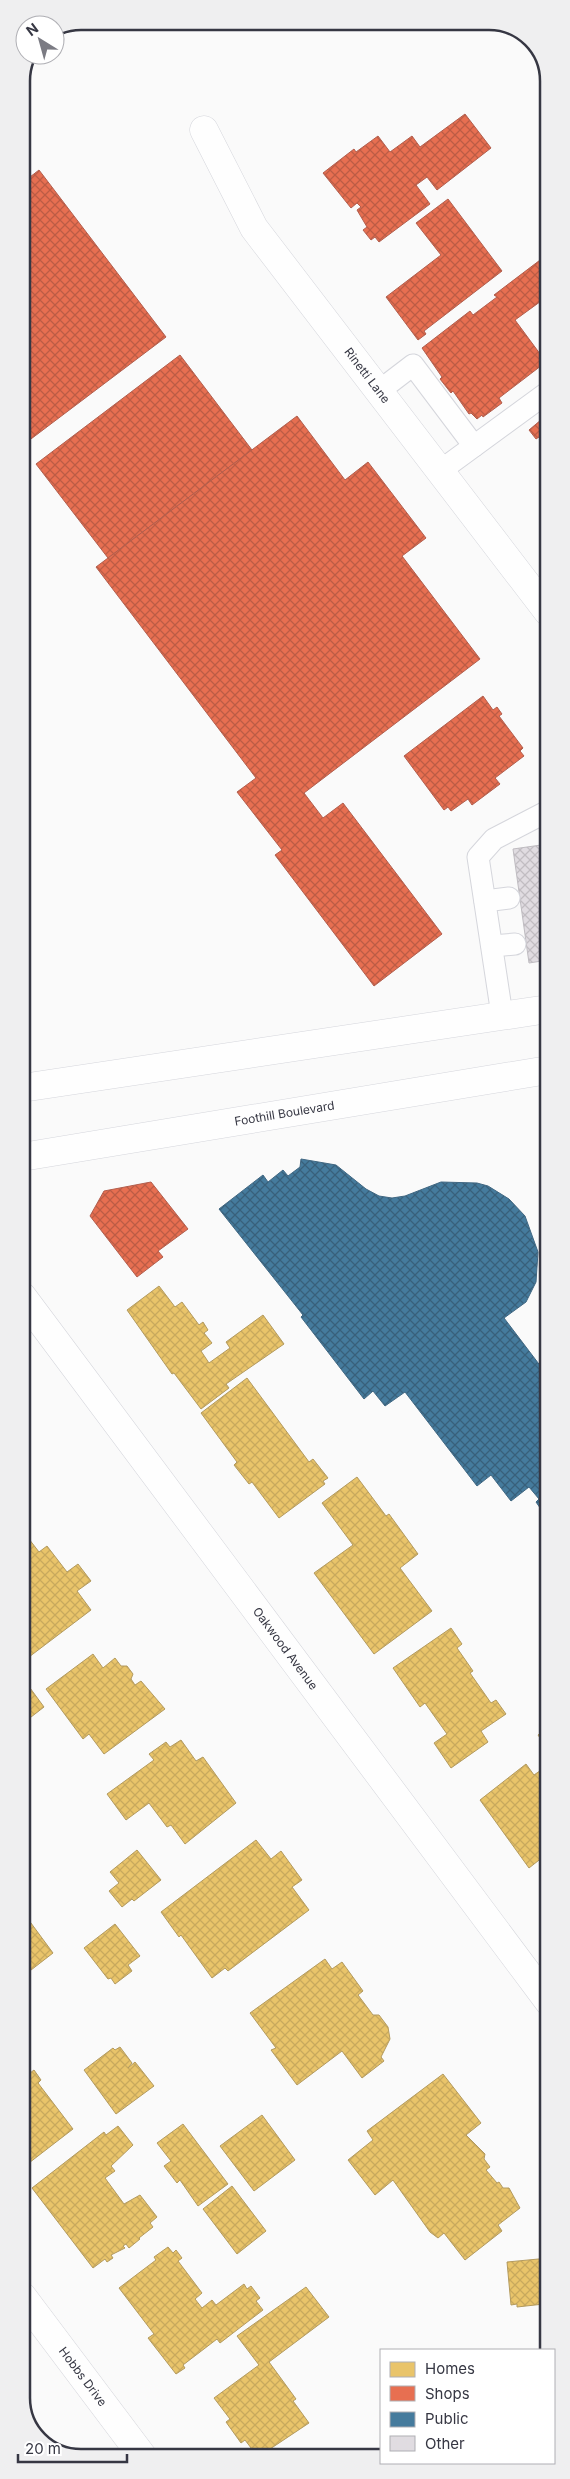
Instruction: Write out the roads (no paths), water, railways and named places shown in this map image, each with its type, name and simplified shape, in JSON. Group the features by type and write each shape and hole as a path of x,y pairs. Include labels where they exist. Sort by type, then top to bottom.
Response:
{"street":[{"name":"Rinetti Lane","path":"204,130 254,228 540,602"},
{"path":"30,1087 540,1010"},
{"name":"Foothill Boulevard","path":"30,1156 540,1071"},
{"name":"Oakwood Avenue","path":"30,1307 540,1991"},
{"name":"Hobbs Drive","path":"30,2307 137,2449"}],"lane":[{"path":"379,391 413,365 474,446"},
{"path":"440,471 540,398"},
{"path":"502,1016 478,857 494,839 540,815"},
{"path":"485,901 509,898"},
{"path":"492,946 515,944"}]}
